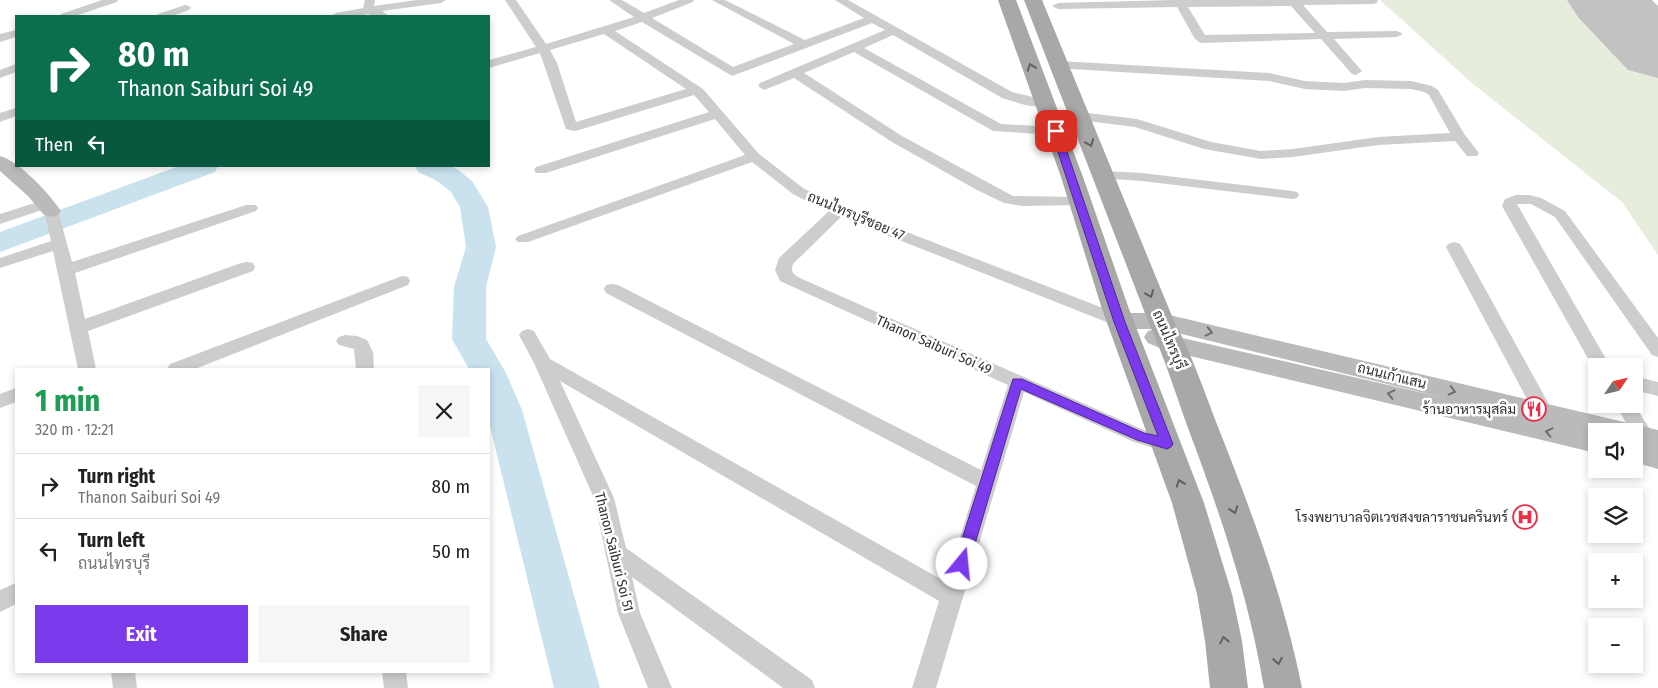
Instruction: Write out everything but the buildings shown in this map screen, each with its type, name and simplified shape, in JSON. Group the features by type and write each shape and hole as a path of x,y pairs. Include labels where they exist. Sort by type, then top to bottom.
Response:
{"main road":[{"path":"1006,0 1056,131 1120,322 1167,444 1208,566 1227,651 1229,688"},
{"name":"ถนนไทรบุรี","path":"1033,0 1161,321 1174,344 1253,563 1277,650 1283,688"},
{"path":"0,162 17,174 48,208"},
{"name":"ถนนเก้าแสน","path":"1120,322 1161,321 1544,413 1588,426"},
{"name":"ถนนเก้าแสน","path":"1120,322 1174,344 1588,441"}],"street":[{"path":"68,15 114,0"},
{"path":"344,15 360,13 369,5 441,0"},
{"path":"510,0 544,49 551,63 571,126 574,128 696,90"},
{"path":"614,0 732,72 872,18"},
{"path":"490,64 607,31 644,19 689,0"},
{"path":"718,0 803,44"},
{"path":"840,0 1006,94 1026,102 1045,104"},
{"path":"1293,1 1356,71"},
{"path":"1058,6 1179,2 1373,2"},
{"path":"1179,2 1201,39 1397,34"},
{"path":"72,3 83,10"},
{"path":"369,5 383,15"},
{"path":"165,15 185,8"},
{"name":"ถนนไทรบุรีซอย 47","path":"607,31 696,90 754,157 798,191 838,211 1120,322"},
{"path":"764,86 893,31"},
{"path":"0,38 15,33"},
{"path":"854,47 998,128 1056,131"},
{"path":"1060,65 1269,77 1305,85 1344,87 1375,84 1421,87 1434,93 1459,137 1472,153"},
{"path":"0,74 15,68"},
{"path":"795,73 897,139 1009,200 1022,202 1080,201"},
{"path":"0,118 15,112"},
{"path":"541,170 718,114"},
{"path":"1080,116 1137,123 1208,146 1260,155 1293,153 1378,141 1459,137"},
{"path":"523,239 754,157"},
{"path":"1103,175 1142,177 1292,195"},
{"path":"1596,358 1509,206 1513,200 1525,199 1539,202 1560,214 1658,351"},
{"path":"0,219 48,208 66,270 85,368"},
{"path":"66,270 251,208"},
{"name":"Thanon Saiburi Soi 49","path":"838,211 785,262 783,270 786,277 1141,437 1167,444"},
{"path":"0,263 58,244"},
{"path":"1454,247 1544,413"},
{"path":"78,328 248,267"},
{"path":"179,368 402,281"},
{"path":"612,289 986,482"},
{"name":"Thanon Saiburi Soi 51","path":"528,336 543,363 604,498 629,613 660,688"},
{"path":"345,341 355,340 361,344 364,352 365,368"},
{"path":"543,363 952,597"},
{"path":"924,688 1018,382"},
{"path":"1643,386 1658,390"},
{"path":"0,401 15,395"},
{"path":"617,554 803,688"},
{"path":"0,602 15,594"},
{"path":"123,673 125,688"},
{"path":"394,673 396,688"}],"green space":[{"path":"1380,0 1595,0 1648,55 1658,56 1658,255 1622,202 1473,84"}],"waterway":[{"path":"0,243 202,167"},
{"path":"430,167 447,175 462,187 474,207 481,247 470,287 469,339 485,368"},
{"path":"490,375 504,410 577,688"}],"runway":[{"path":"1606,0 1658,52"}],"place":[{"name":"ร้านอาหารมุสลิม","path":"1534,409"},
{"name":"โรงพยาบาลจิตเวชสงขลาราชนครินทร์","path":"1525,517"}],"route":[{"path":"962,564 1018,382 1141,437 1167,444 1120,322 1056,131"}]}
